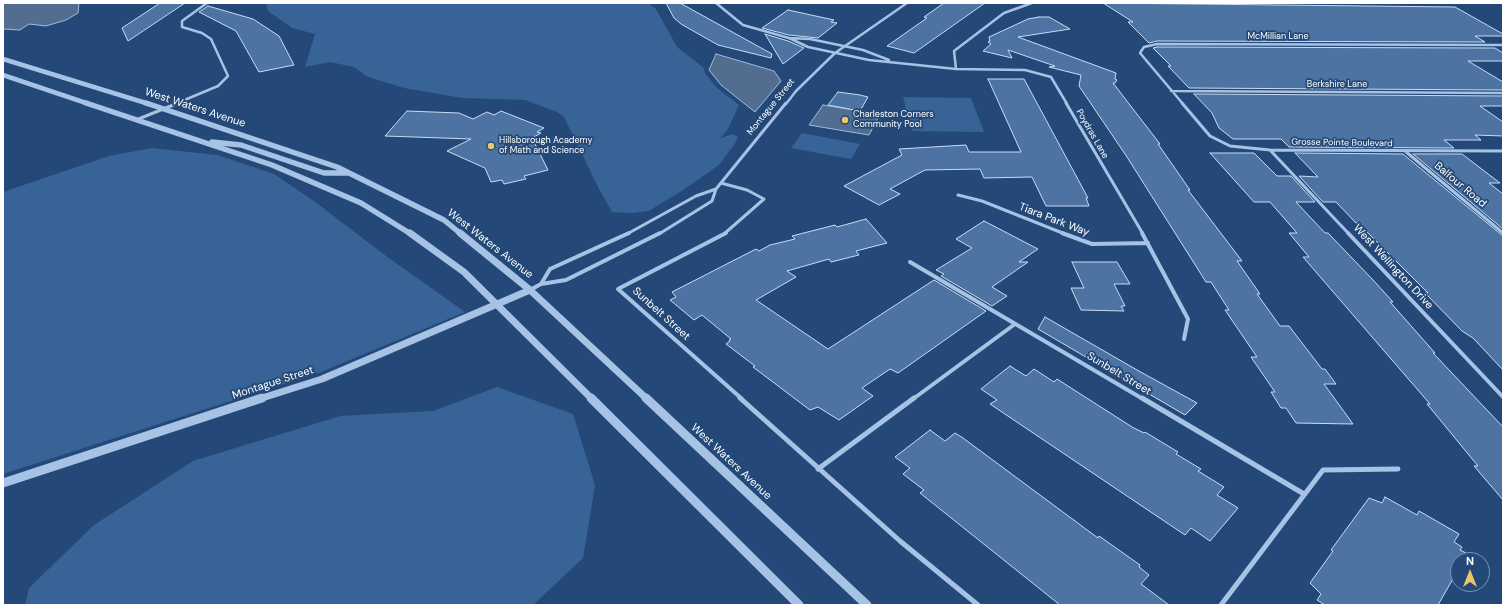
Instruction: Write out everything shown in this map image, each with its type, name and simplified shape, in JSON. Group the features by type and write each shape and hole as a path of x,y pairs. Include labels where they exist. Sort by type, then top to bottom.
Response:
{"street":[{"path":"136,120 218,86 228,76 211,39 202,33 182,26 182,21 207,3"},
{"name":"Poydras Lane","path":"716,3 743,25 789,38 808,47 835,53 869,60 956,69 1025,70 1051,77 1148,243 1188,320 1184,339"},
{"name":"Montague Street","path":"3,483 322,379 496,306 541,284 566,280 659,234 712,201 716,189 796,91 835,53 907,3"},
{"path":"956,69 954,51 1004,13 1032,3"},
{"name":"Poydras Lane","path":"789,38 810,39 844,46 874,54 893,62"},
{"name":"McMillian Lane","path":"1193,116 1140,54 1144,47 1157,44 1503,45"},
{"name":"West Waters Avenue","path":"3,60 163,108 337,166 444,220 530,290 626,377 867,605"},
{"path":"3,75 272,165 361,202 411,234 464,272 496,306 799,605"},
{"name":"Berkshire Lane","path":"1171,91 1503,93"},
{"name":"Grosse Pointe Boulevard","path":"1193,116 1210,136 1223,143 1244,148 1270,150 1503,151"},
{"path":"200,141 241,145 324,173 349,173"},
{"name":"West Wellington Drive","path":"1270,150 1503,397"},
{"name":"Balfour Road","path":"1405,151 1503,233"},
{"name":"Sunbelt Street","path":"721,183 747,190 764,199 726,233 618,289 900,541 978,605"},
{"name":"Montague Street","path":"541,284 550,269 641,228 696,196 716,189"},
{"name":"Tiara Park Way","path":"958,196 982,201 1039,225 1092,244 1148,243"},
{"name":"Sunbelt Street","path":"910,262 1304,494"},
{"path":"818,469 1016,324"},
{"path":"1221,605 1323,470 1398,469"}],"shaded area":[{"path":"3,3 79,3 78,13 66,20 46,26 29,24 20,30 3,29"},
{"path":"266,3 648,3 656,9 677,47 704,68 704,72 716,87 739,105 727,131 719,139 732,134 738,137 719,165 649,211 632,213 612,212 599,189 564,117 557,112 525,100 462,98 404,88 368,77 354,67 330,62 305,67 315,34 292,28 268,11"},
{"path":"716,54 774,71 781,81 755,112 721,85 709,70"},
{"path":"903,97 971,98 984,132 912,131"},
{"name":"Charleston Corners Community Pool","path":"823,105 880,114 869,135 809,125"},
{"path":"802,133 860,144 851,159 791,148"},
{"path":"152,148 217,155 274,174 314,201 386,256 465,312 321,372 3,474 3,192 109,156"},
{"path":"497,387 573,414 595,485 583,558 533,605 25,605 29,588 94,525 193,461 340,416 433,411"}],"building":[{"path":"160,3 185,3 128,41 122,28"},
{"path":"666,3 680,3 772,54 771,58 718,45 681,24 674,18"},
{"path":"944,3 985,3 914,53 887,46 927,18 924,17"},
{"path":"1103,3 1455,7 1503,34 1503,36 1475,36 1485,42 1157,41 1149,43 1128,22 1133,22"},
{"path":"208,6 253,19 279,36 294,65 259,72 236,31 199,12"},
{"path":"788,10 834,20 831,22 837,23 818,38 789,35 762,28"},
{"path":"1049,17 1070,29 1018,37 1116,73 1115,79 1117,80 1113,83 1160,144 1158,144 1190,190 1188,190 1242,261 1237,261 1260,294 1257,294 1280,326 1289,326 1322,369 1325,369 1336,384 1324,384 1353,424 1296,423 1286,408 1281,408 1271,392 1275,392 1251,357 1257,357 1225,310 1229,310 1211,282 1206,282 1127,157 1079,86 1081,75 1049,67 1055,66 1008,50 1012,58 983,51 991,44 988,42 990,41 989,37 1028,19"},
{"path":"765,34 788,41 804,48 783,64"},
{"path":"1153,48 1495,48 1503,53 1503,61 1468,61 1503,82 1503,90 1189,88 1168,66 1171,66"},
{"path":"988,79 1024,79 1088,198 1086,198 1089,206 1046,206 1032,177 984,178 980,169 925,170 890,189 900,194 879,205 844,186 902,155 899,149 966,145 969,152 1021,152"},
{"path":"838,92 868,97 860,111 828,105"},
{"path":"1194,94 1503,96 1503,106 1480,106 1503,122 1503,136 1475,135 1481,140 1444,140 1454,148 1289,147 1281,139 1233,139 1219,128 1212,113"},
{"name":"Hillsborough Academy of Math and Science","path":"407,111 459,113 473,119 487,112 494,115 501,111 544,128 537,132 541,133 532,138 548,170 524,176 526,179 504,184 502,180 491,182 485,168 447,151 471,139 385,136"},
{"path":"1210,153 1254,153 1277,176 1291,176 1315,202 1296,202 1374,281 1393,302 1390,302 1435,353 1433,353 1503,427 1503,500 1474,466 1478,466 1427,404 1430,404 1303,257 1309,257 1289,233 1297,233 1270,202 1254,202"},
{"path":"1295,153 1403,154 1503,236 1503,370 1473,338 1462,331 1425,293 1428,293 1336,202 1323,202 1299,176 1318,177"},
{"path":"1413,154 1462,154 1500,183 1489,183 1503,194 1503,229"},
{"path":"866,219 887,243 856,251 859,255 831,262 829,259 787,271 796,277 756,300 828,349 934,280 986,311 898,373 890,369 862,388 873,396 839,420 818,407 810,410 753,367 755,366 726,344 731,339 702,315 694,320 670,300 676,297 672,292 756,249 759,251 770,245 795,239 792,236 835,225 837,227"},
{"path":"984,221 1038,249 1019,262 1028,262 992,287 1007,296 992,306 941,276 944,274 936,270 972,248 956,239"},
{"path":"1072,262 1117,262 1130,284 1114,284 1125,306 1121,306 1124,311 1081,310 1071,288 1084,288"},
{"path":"1045,317 1197,403 1185,415 1038,329"},
{"path":"1010,366 1026,376 1034,369 1054,382 1057,379 1132,427 1144,433 1145,432 1178,452 1176,454 1201,469 1198,471 1224,487 1217,495 1238,508 1210,541 1191,528 1185,535 990,404 997,400 981,389"},
{"path":"930,430 945,441 955,433 963,438 1098,538 1099,536 1140,565 1139,567 1149,575 1141,584 1169,605 1060,605 920,493 924,490 903,474 910,468 895,457"},
{"path":"1385,497 1417,515 1419,511 1459,534 1454,542 1462,547 1460,550 1464,552 1450,552 1450,584 1438,605 1325,605 1317,600 1321,594 1310,583 1333,551 1331,550 1369,498 1382,503"}],"place":[{"name":"Charleston Corners Community Pool","path":"845,120"},
{"name":"Hillsborough Academy of Math and Science","path":"491,146"}]}
